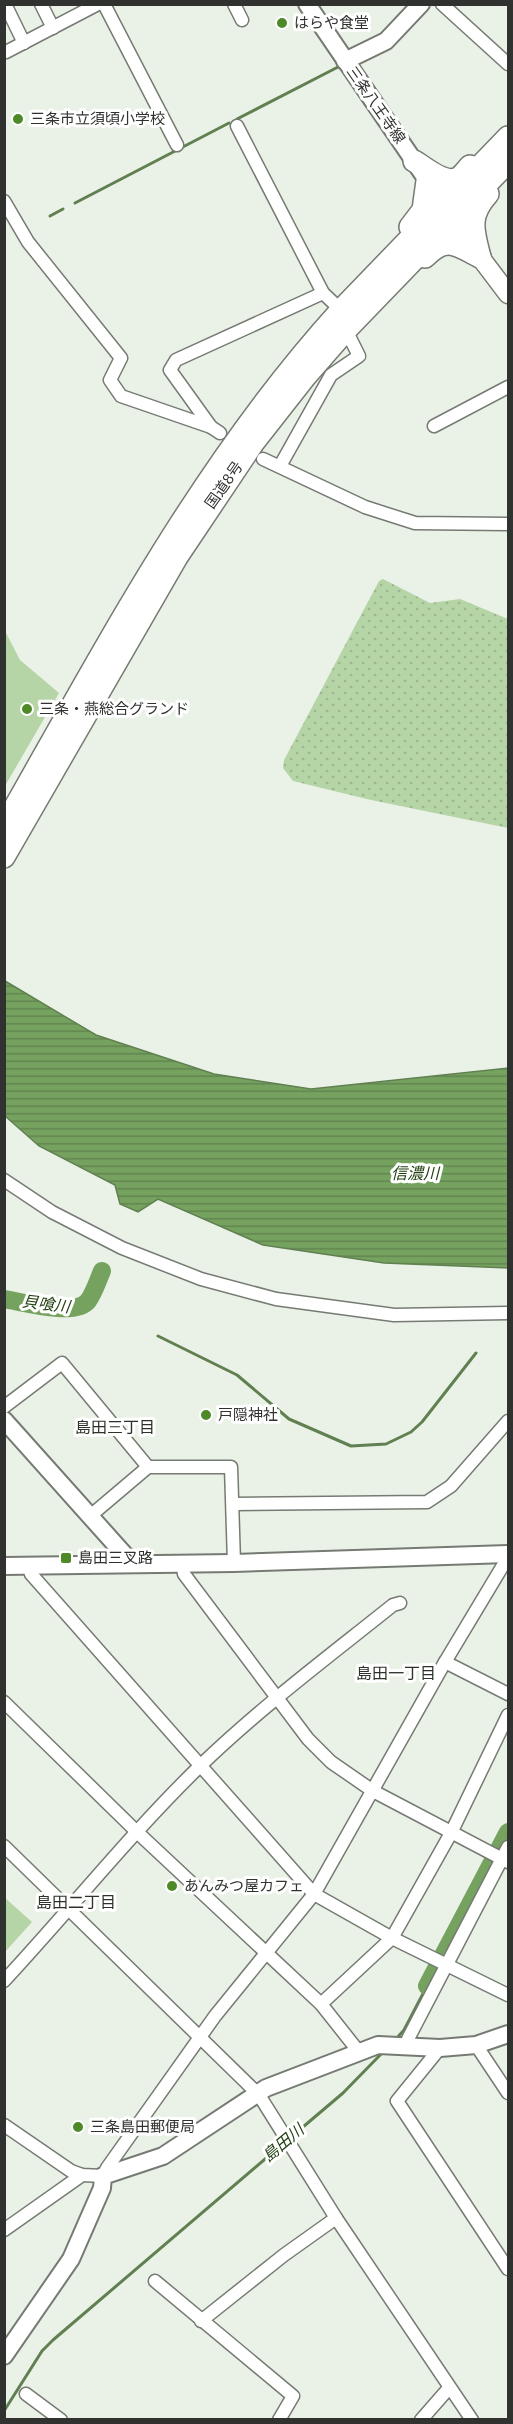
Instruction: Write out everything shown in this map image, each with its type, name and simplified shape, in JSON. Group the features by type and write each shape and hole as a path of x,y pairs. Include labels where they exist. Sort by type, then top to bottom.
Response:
{"highway":[{"path":"414,161 436,175 455,179 490,144 508,135"},
{"name":"国道8号","path":"4,856 172,565 242,432 311,344 384,290 508,135"},
{"name":"国道8号","path":"343,320 388,262 508,162"},
{"path":"480,257 473,230 473,219 477,206 508,170"},
{"path":"388,262 390,248 423,210 427,180"},
{"path":"384,290 399,285 439,245 453,244 480,257"},
{"name":"国道8号","path":"4,826 160,556 214,484"}],"main road":[{"path":"448,211 508,294"}],"street":[{"path":"5,4 24,43"},
{"path":"41,4 53,28"},
{"path":"6,52 98,4"},
{"path":"104,4 177,145"},
{"path":"234,4 242,20"},
{"name":"三条八王寺線","path":"307,4 448,211"},
{"path":"345,61 386,41 421,4"},
{"path":"442,4 508,64"},
{"path":"237,126 323,293 343,320 359,356 331,375 280,466"},
{"path":"4,201 35,250 121,358 110,380 121,396 216,430 170,370 176,360 323,293"},
{"path":"434,426 508,387"},
{"path":"262,459 365,507 415,523 508,524"},
{"path":"4,1180 52,1212 122,1248 201,1279 276,1299 394,1315 508,1313"},
{"path":"4,1407 62,1363 148,1467"},
{"path":"4,1420 132,1563"},
{"path":"233,1504 427,1502 451,1486 508,1421"},
{"path":"89,1517 148,1467 231,1467 234,1563"},
{"path":"4,2356 71,2259 102,2188 106,2168 200,2037 314,1894 507,1555 28,1566 7,1562"},
{"path":"182,1563 184,1574 308,1739 331,1762 373,1791 501,1858"},
{"path":"28,1566 31,1574 314,1894 392,1938 508,1995"},
{"path":"4,1981 70,1910 137,1832 201,1765 393,1605 400,1603"},
{"path":"445,1662 508,1694"},
{"path":"4,1702 137,1832 321,2004 359,2052"},
{"path":"321,2004 392,1938 451,1833 508,1715"},
{"path":"4,1846 259,2095 336,2218 472,2420"},
{"path":"410,2047 408,2039 508,1847"},
{"path":"4,2125 71,2170 82,2175 103,2176 163,2156 259,2095 266,2088 378,2045 440,2048 476,2044 508,2034"},
{"path":"476,2044 508,2093"},
{"path":"440,2048 397,2101 508,2268"},
{"path":"4,2230 82,2175"},
{"path":"201,2321 284,2255 336,2218"},
{"path":"155,2281 293,2396 279,2420"},
{"path":"421,2420 449,2388"},
{"path":"26,2394 61,2420"}],"shaded area":[{"path":"383,579 430,603 460,599 508,619 508,828 371,800 293,781 283,768 284,760 379,581"},
{"name":"三条・燕総合グランド","path":"5,631 20,660 59,693 5,786"},
{"path":"4,1897 32,1922 5,1952 4,1952"}],"water":[{"name":"信濃川","path":"5,981 96,1035 214,1074 311,1089 508,1068 508,1268 384,1263 263,1245 158,1199 138,1212 120,1204 115,1185 39,1146 5,1116"}],"waterway":[{"path":"237,119 340,66"},
{"path":"75,203 229,123"},
{"path":"50,216 63,209"},
{"name":"貝喰川","path":"4,1299 48,1307 81,1306 90,1298 102,1271"},
{"path":"158,1336 237,1375 289,1419 351,1446 386,1444 411,1432 422,1422 476,1353"},
{"name":"島田川","path":"427,1986 508,1832"},
{"name":"島田川","path":"395,2040 404,2030 427,1986"},
{"name":"島田川","path":"290,2138 343,2093 384,2051"},
{"name":"島田川","path":"4,2411 42,2351 53,2340 285,2142"}],"place":[{"name":"はらや食堂","path":"282,23"},
{"name":"三条市立須頃小学校","path":"18,119"},
{"name":"三条・燕総合グランド","path":"27,709"},
{"name":"戸隠神社","path":"206,1415"},
{"name":"島田三叉路","path":"66,1558"},
{"name":"あんみつ屋カフェ","path":"172,1886"},
{"name":"三条島田郵便局","path":"78,2127"}],"district":[{"name":"島田三丁目","path":"115,1427"},
{"name":"島田一丁目","path":"396,1673"},
{"name":"島田二丁目","path":"76,1902"}]}
